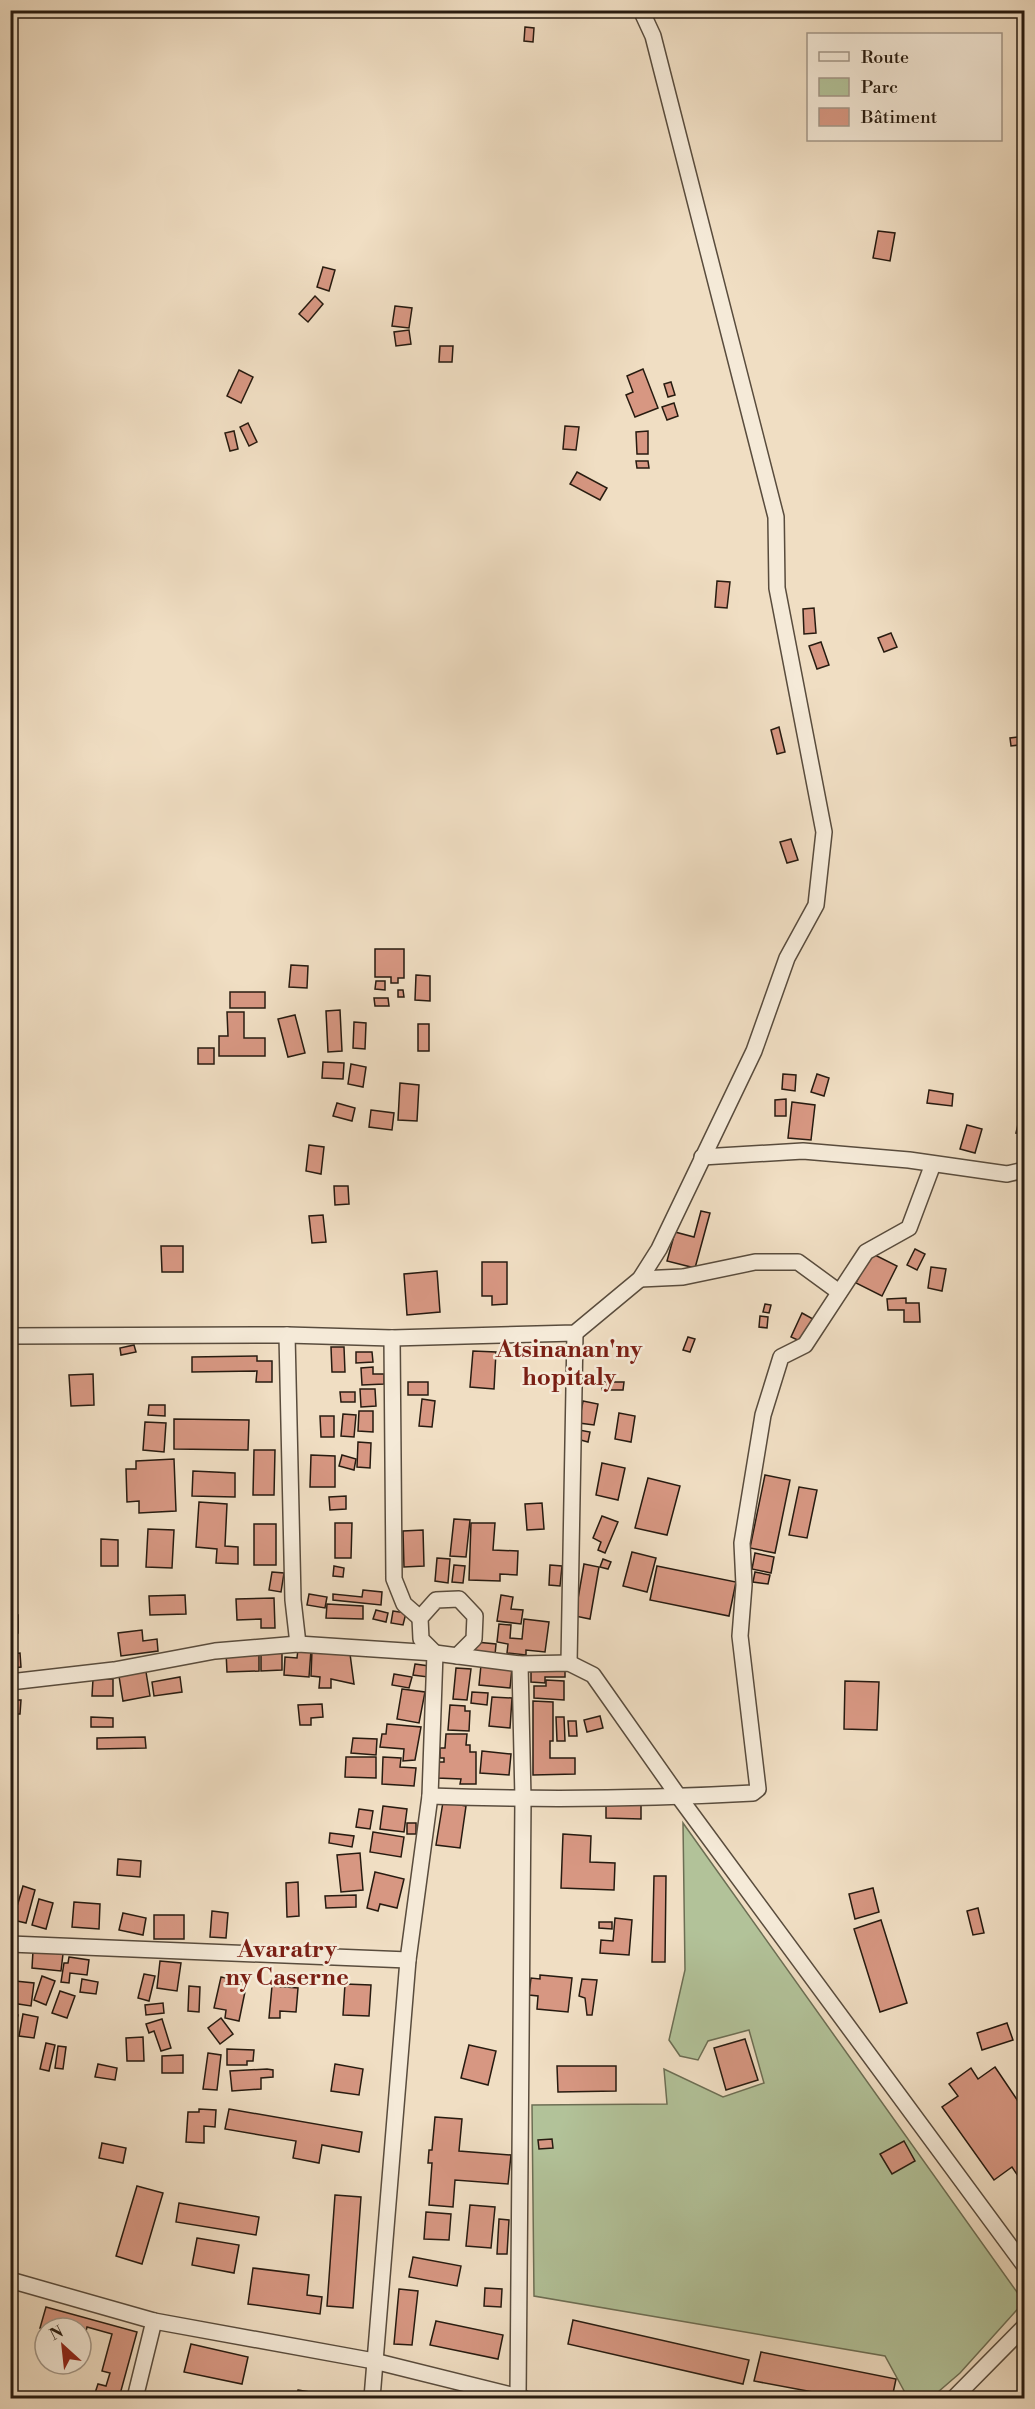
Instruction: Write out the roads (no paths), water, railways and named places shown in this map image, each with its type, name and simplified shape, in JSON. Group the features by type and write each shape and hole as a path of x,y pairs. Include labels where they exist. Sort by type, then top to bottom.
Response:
{"street":[{"path":"10,1336 287,1335 392,1338 575,1333 640,1279 659,1249 754,1051 788,958 816,905 824,832 777,588 776,517 653,36 641,10"},
{"path":"702,1157 803,1151 1007,1174 1024,1170"},
{"path":"430,1796 523,1799 679,1797 753,1793 758,1789 740,1636 744,1584 742,1543 763,1414 782,1357 805,1345 866,1252 909,1228 933,1164"},
{"path":"640,1279 683,1277 755,1262 798,1262 839,1292"},
{"path":"569,1663 575,1333"},
{"path":"287,1335 293,1600 298,1644"},
{"path":"392,1338 394,1579 404,1604 420,1618"},
{"path":"372,2398 408,1960 430,1796 435,1653 421,1638 420,1618 436,1600 459,1599 475,1616 474,1639 457,1656"},
{"path":"10,1682 114,1670 214,1651 298,1644 435,1653 520,1664 569,1663 593,1675 679,1797 1024,2265"},
{"path":"10,2280 154,2320 374,2361 521,2398 523,1799 520,1664"},
{"path":"10,1944 408,1960"},
{"path":"135,2398 154,2320"},
{"path":"954,2398 1024,2327"}],"district":[{"name":"Atsinanan'ny hopitaly","path":"569,1363"},
{"name":"Avaratry ny Caserne","path":"287,1963"}]}
